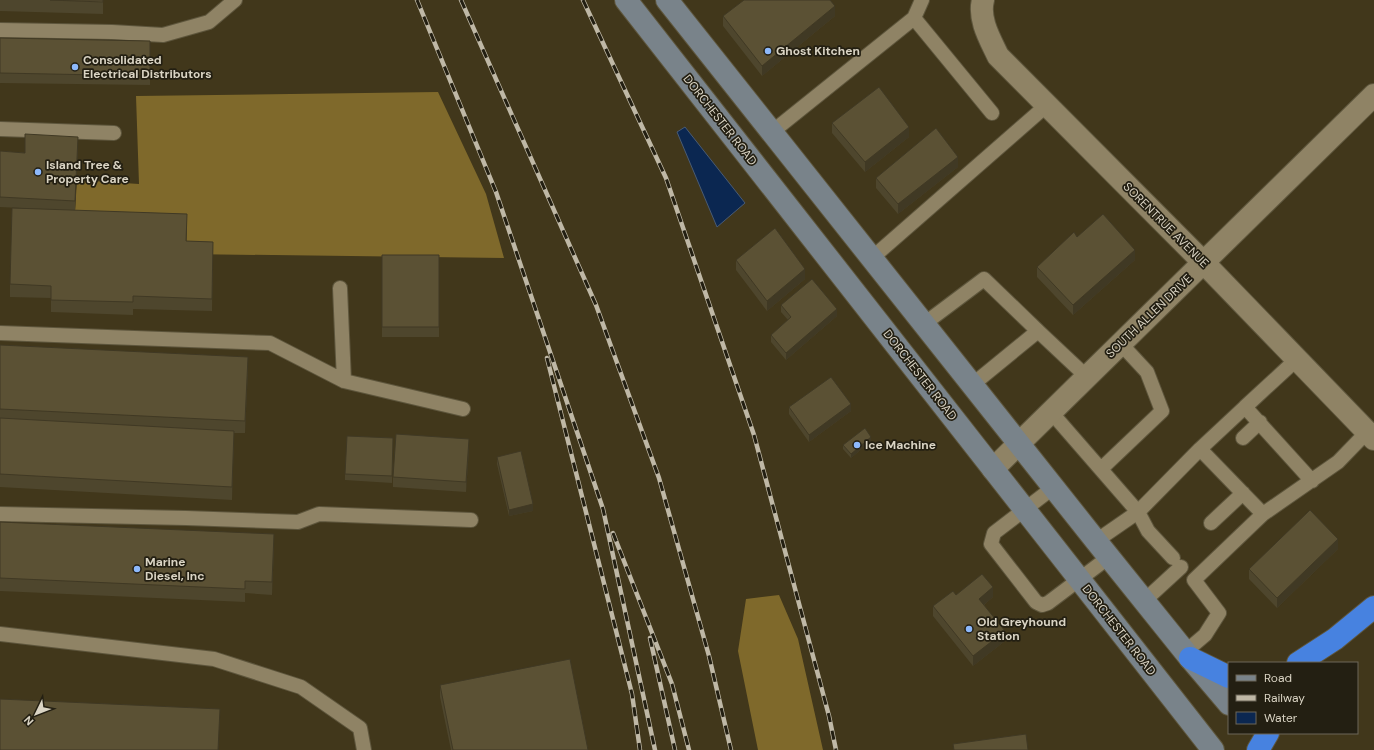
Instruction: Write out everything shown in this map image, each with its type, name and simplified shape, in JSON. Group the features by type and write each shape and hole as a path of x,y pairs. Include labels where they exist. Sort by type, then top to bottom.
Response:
{"highway":[{"path":"1300,662 1334,639 1374,607"},
{"path":"1318,662 1334,639"},
{"path":"1188,655 1228,676"}],"main road":[{"name":"DORCHESTER ROAD","path":"626,0 1213,750"},
{"path":"667,0 1102,549 1228,703"}],"street":[{"name":"SORENTRUE AVENUE","path":"983,0 981,8 986,30 998,56 1204,262 1371,436"},
{"name":"SOUTH ALLEN DRIVE","path":"993,469 1374,95"}],"lane":[{"path":"0,30 112,32 163,35 209,22 235,0"},
{"path":"772,132 914,18 922,0"},
{"path":"914,18 992,113"},
{"path":"872,258 1047,105"},
{"path":"0,129 114,133"},
{"path":"924,324 984,279 1087,377"},
{"path":"340,288 344,381"},
{"path":"972,385 1038,331"},
{"path":"0,333 270,342 344,381 463,409"},
{"path":"1101,469 1162,411 1148,372 1121,344"},
{"path":"1054,488 994,533 991,544 1036,602 1042,606 1079,579 1102,549 1200,449 1297,359"},
{"path":"1245,407 1312,481"},
{"path":"1051,412 1138,512 1148,531 1178,558 1219,613 1206,635 1188,655"},
{"path":"1243,438 1260,422"},
{"path":"1194,580 1263,514 1312,481 1371,436"},
{"path":"1200,449 1220,460 1243,493 1263,514"},
{"path":"1212,522 1243,493"},
{"path":"0,514 298,522 319,514 471,520"},
{"path":"1144,601 1178,558"},
{"path":"0,634 214,659 301,687 360,728 364,750"}],"shaded area":[{"path":"438,92 486,194 504,258 186,254 187,227 75,211 77,180 139,184 136,96"},
{"path":"779,595 798,639 823,750 758,750 738,651 746,599"}],"water":[{"path":"685,127 745,203 717,227 677,132"}],"building":[{"path":"50,0 103,0 103,2"},
{"name":"Ghost Kitchen","path":"744,0 830,0 835,6 762,66 723,16"},
{"name":"Consolidated Electrical Distributors","path":"0,38 150,41 150,76 0,73"},
{"path":"879,87 909,127 865,162 832,123"},
{"path":"936,128 958,157 898,204 876,178"},
{"name":"Island Tree & Property Care","path":"25,134 78,137 75,201 0,197 0,151 25,153"},
{"path":"12,208 187,214 186,241 213,242 212,299 133,296 133,302 51,300 51,286 10,284"},
{"path":"1103,214 1135,250 1073,305 1037,267 1074,232 1077,237"},
{"path":"775,228 805,269 767,301 736,260"},
{"path":"382,255 439,255 439,327 382,327"},
{"path":"812,279 837,309 786,353 771,335 791,317 781,305"},
{"path":"0,345 248,357 245,421 0,409"},
{"path":"831,377 851,404 809,435 789,407"},
{"path":"0,418 234,431 232,487 0,474"},
{"name":"Ice Machine","path":"865,428 871,437 851,454 843,445"},
{"path":"396,434 469,439 466,482 393,477"},
{"path":"347,436 393,438 392,476 345,474"},
{"path":"521,451 533,504 509,510 497,457"},
{"path":"1310,510 1338,539 1277,598 1249,569"},
{"name":"Marine Diesel, Inc","path":"0,522 274,534 272,582 245,581 245,589 0,578"},
{"name":"Old Greyhound Station","path":"982,574 993,587 979,599 1005,631 973,656 933,606 953,591 956,595"},
{"path":"570,659 588,750 453,750 440,685"},
{"path":"0,699 220,709 218,750 0,750"},
{"path":"1026,734 1028,750 954,750 953,744"}],"railway":[{"path":"417,0 496,192 603,509 655,750"},
{"path":"461,0 596,305 659,478 709,656 731,750"},
{"path":"583,0 666,178 754,435 829,716 836,750"},
{"path":"547,358 632,694 640,750"},
{"path":"613,533 672,684 689,750"},
{"path":"650,638 675,750"}],"place":[{"name":"Ghost Kitchen","path":"768,51"},
{"name":"Consolidated Electrical Distributors","path":"75,67"},
{"name":"Island Tree & Property Care","path":"38,172"},
{"name":"Ice Machine","path":"857,445"},
{"name":"Marine Diesel, Inc","path":"137,569"},
{"name":"Old Greyhound Station","path":"969,629"}]}
